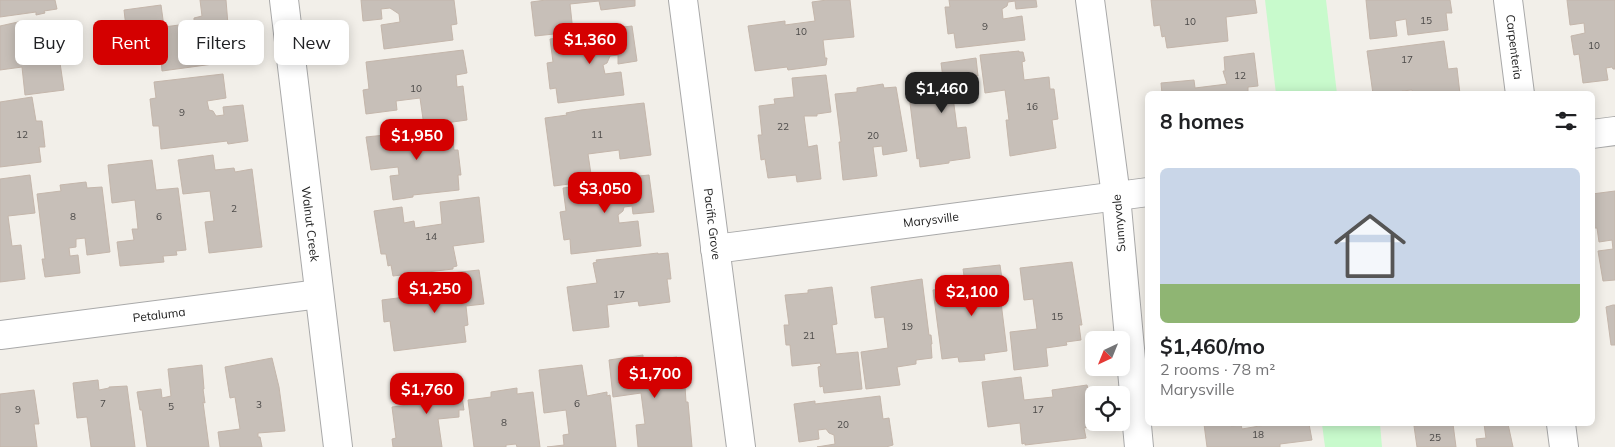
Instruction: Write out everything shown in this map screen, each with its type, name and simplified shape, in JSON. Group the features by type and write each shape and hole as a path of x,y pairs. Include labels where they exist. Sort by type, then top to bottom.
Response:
{"street":[{"name":"Walnut Creek","path":"284,0 338,447"},
{"name":"Pacific Grove","path":"683,0 741,447"},
{"name":"Sunnyvale","path":"1090,0 1116,196 1139,447"},
{"name":"Carpenteria","path":"1508,0 1520,91"},
{"path":"1595,134 1615,131"},
{"name":"Marysville","path":"715,249 1145,192"},
{"name":"Petaluma","path":"0,336 319,294"},
{"path":"1561,426 1564,447"}],"green space":[{"path":"1265,0 1326,0 1337,91 1276,91"},
{"path":"1322,426 1380,426 1382,447 1325,447"}],"building":[{"path":"0,0 55,0 57,9 44,11 45,13 36,15 36,12 0,17"},
{"path":"200,0 226,0 228,20 194,20 194,18 202,16"},
{"path":"361,0 454,0 457,24 451,25 453,40 384,49 381,25 400,22 399,14 390,8 381,9 382,19 363,21"},
{"path":"546,0 635,0 635,6 601,10 599,1 570,4 573,32 535,36 531,2"},
{"path":"850,0 854,37 823,40 825,58 827,58 826,65 788,70 787,67 755,71 748,26 785,21 785,25 815,21 812,2"},
{"path":"949,0 1036,0 1037,7 1016,9 1015,1 1008,2 1007,6 1002,9 1003,19 1022,16 1025,40 956,48 954,33 948,34 945,7 950,7"},
{"path":"1151,0 1255,0 1257,13 1226,17 1228,41 1167,48 1165,36 1162,37 1160,25 1154,26"},
{"path":"1366,0 1450,0 1452,13 1446,13 1448,30 1408,35 1406,19 1395,21 1397,36 1370,39"},
{"path":"1567,0 1615,0 1615,69 1612,67 1606,68 1608,80 1583,83 1579,54 1574,55 1571,36 1585,33 1584,23 1570,25"},
{"path":"161,5 163,20 125,20 124,10"},
{"path":"15,23 15,65 60,65 64,90 25,95 22,67 0,70 0,26"},
{"path":"178,25 178,65 206,65 162,71 161,65 168,65 168,26"},
{"path":"632,26 637,61 618,64 618,55 610,56 607,63 603,65 605,74 621,72 624,95 558,103 556,88 550,89 547,63 553,62 550,39 615,31 614,28"},
{"path":"1444,41 1448,69 1457,68 1460,91 1373,91 1367,51"},
{"path":"463,50 467,73 456,75 457,87 463,86 467,120 424,126 420,98 396,101 397,110 366,114 363,90 369,89 366,62"},
{"path":"1023,52 1025,61 1022,62 1024,80 1049,77 1050,89 1054,89 1058,119 1052,120 1056,148 1010,156 1006,120 1009,120 1005,90 985,93 980,55"},
{"path":"1254,53 1258,86 1248,87 1248,91 1162,91 1161,83 1194,80 1195,88 1227,84 1223,71 1225,71 1224,57"},
{"path":"976,58 978,76 973,76 975,94 953,97 957,128 966,127 970,158 920,167 919,158 917,159 908,87 925,85 924,80 943,78 941,63"},
{"path":"223,74 226,98 207,101 209,110 213,111 216,116 224,115 223,107 243,105 248,141 228,144 227,141 161,149 159,126 153,126 150,99 156,98 154,82"},
{"path":"826,75 831,112 817,114 817,116 804,116 808,147 817,145 821,179 797,182 796,175 768,178 765,159 761,160 758,135 762,135 759,106 775,104 774,99 794,97 792,78"},
{"path":"883,84 884,88 896,87 907,151 883,155 882,146 873,147 877,176 843,180 839,142 841,142 835,94 857,92 857,88"},
{"path":"32,97 36,121 42,121 45,147 39,147 41,162 0,167 0,102"},
{"path":"644,103 651,155 620,159 619,150 588,154 592,181 554,186 545,118 567,115 566,113 581,110"},
{"path":"452,128 454,150 458,150 461,175 458,175 459,190 413,195 413,197 393,200 390,176 399,175 398,167 371,170 366,137"},
{"path":"213,155 215,170 234,168 235,172 252,169 262,247 209,253 205,222 214,221 210,191 183,194 178,160"},
{"path":"152,160 156,190 178,188 186,250 176,251 177,255 163,256 164,262 120,266 117,242 134,240 132,229 138,229 135,200 112,203 108,165"},
{"path":"30,175 35,213 8,216 12,246 21,245 25,279 0,282 0,179"},
{"path":"649,175 654,212 633,214 632,206 624,207 623,211 618,215 619,223 638,221 641,246 571,254 570,239 564,240 560,212 566,211 563,188 629,180 629,177"},
{"path":"86,182 87,188 102,187 110,252 87,255 85,238 76,239 76,247 69,248 70,256 78,255 80,273 45,277 42,259 45,259 37,194 61,191 60,185"},
{"path":"1615,191 1615,280 1603,281 1598,251 1613,249 1612,240 1599,242 1597,228 1595,228 1595,194"},
{"path":"479,197 484,242 453,246 457,266 453,267 453,269 393,276 391,265 388,266 386,254 381,254 374,211 402,207 404,223 414,221 415,228 442,224 440,202"},
{"path":"668,253 671,279 667,279 670,302 639,306 638,301 607,305 609,327 573,331 567,287 597,283 593,263 597,262 596,260"},
{"path":"1072,262 1082,325 1079,325 1081,340 1066,342 1067,345 1046,348 1048,366 1014,370 1010,332 1037,329 1033,299 1024,300 1020,268"},
{"path":"1000,265 1003,286 999,286 1007,351 984,354 985,360 959,362 958,357 942,359 933,290 958,287 960,305 969,304 971,299 975,297 974,289 966,290 963,269"},
{"path":"479,270 484,304 466,306 468,325 464,326 466,342 394,351 390,321 384,322 382,300 413,296 414,304 444,300 441,274"},
{"path":"922,279 929,335 931,335 932,358 916,360 916,364 897,367 900,385 866,389 861,352 888,348 884,317 875,318 871,287"},
{"path":"832,287 837,324 832,325 836,354 858,352 862,389 824,393 823,386 820,387 818,367 821,366 820,363 792,366 790,345 786,345 784,325 789,325 785,295 808,293 808,290"},
{"path":"1615,305 1615,345 1611,345 1606,307"},
{"path":"643,355 643,361 677,357 679,372 682,372 685,386 686,402 688,402 692,447 638,447 636,425 645,424 641,393 613,397 609,360"},
{"path":"272,358 279,387 285,431 258,433 262,447 220,447 218,432 240,429 235,397 230,398 225,367"},
{"path":"202,365 205,403 203,402 209,447 147,447 142,410 140,410 137,392 161,389 162,398 171,396 168,369"},
{"path":"582,365 587,396 607,392 607,396 610,395 616,447 547,447 564,445 563,435 569,434 566,410 544,413 539,370"},
{"path":"1021,377 1024,400 1053,397 1052,390 1087,385 1085,386 1084,428 1086,438 1025,445 1025,443 1022,444 1020,423 988,427 982,382"},
{"path":"456,378 457,384 460,383 464,410 459,410 459,417 438,419 442,447 393,447 392,439 396,438 392,407 408,405 407,402 427,400 425,382"},
{"path":"98,380 99,390 109,387 127,386 135,447 91,447 87,417 77,418 73,383"},
{"path":"517,388 517,394 533,392 540,447 517,447 516,444 506,445 506,447 474,447 468,400 491,397 491,392"},
{"path":"34,390 39,424 34,424 37,447 0,447 0,394"},
{"path":"880,396 883,419 889,418 893,445 886,447 817,447 835,444 834,435 826,429 818,430 819,439 799,442 794,404 815,401 815,404"},
{"path":"1204,426 1241,426 1242,429 1259,426 1309,426 1312,440 1280,444 1280,447 1207,447"},
{"path":"1414,426 1453,426 1456,447 1417,447"},
{"path":"1484,426 1508,426 1513,447 1477,447 1476,439 1486,438"}]}
